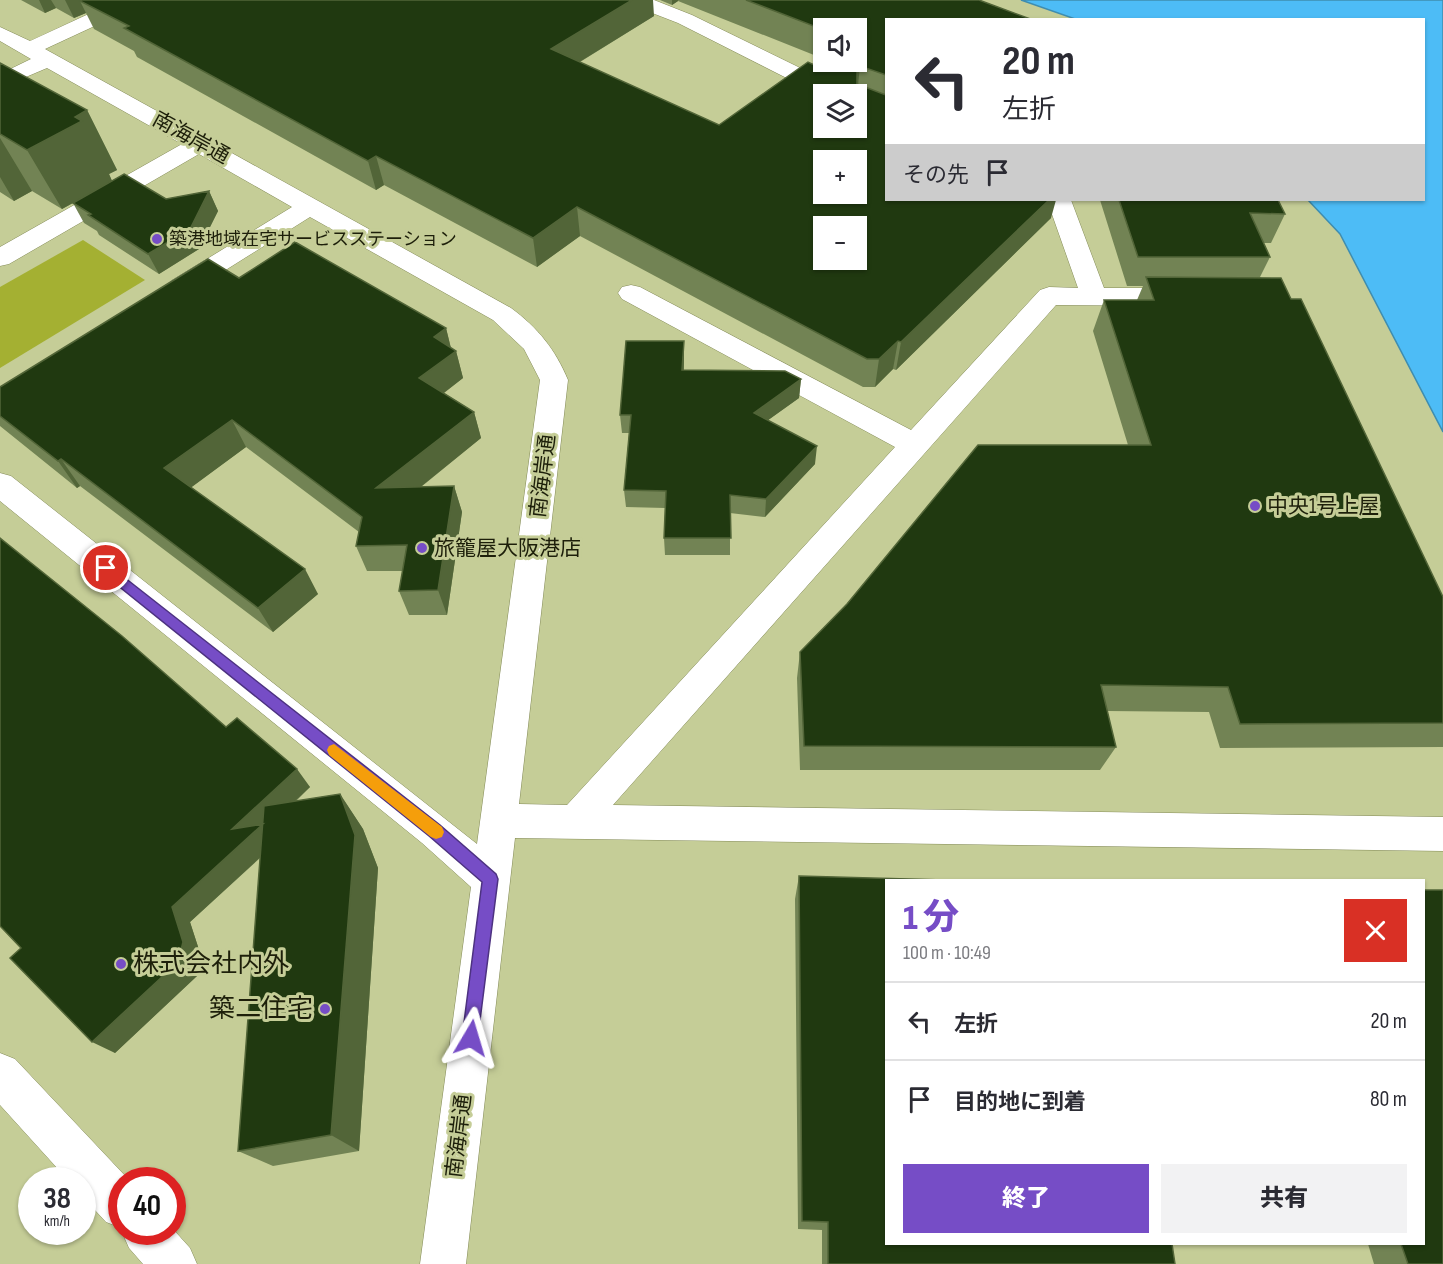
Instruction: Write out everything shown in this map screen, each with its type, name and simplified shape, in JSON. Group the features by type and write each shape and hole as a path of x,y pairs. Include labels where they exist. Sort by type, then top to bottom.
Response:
{"street":[{"path":"0,82 39,54 135,0"},
{"path":"636,0 685,19 813,85"},
{"name":"南海岸通","path":"0,33 201,143 502,314 533,340 545,356 554,380 443,1264"},
{"path":"6,248 201,143"},
{"path":"1059,201 1094,296"},
{"path":"160,299 311,206"},
{"path":"632,293 915,445"},
{"path":"575,822 1049,296 1213,297"},
{"path":"5,495 435,831 490,879"},
{"path":"498,821 1443,834"},
{"path":"0,1074 108,1191"},
{"path":"157,1245 174,1264"}],"green space":[{"path":"83,240 145,280 0,368 0,287"}],"water":[{"path":"1021,0 1443,0 1443,432 1340,234 1309,201 1425,201 1425,18 1072,18"}],"building":[{"path":"632,0 551,49 719,125 808,62 813,64 813,72 857,72 857,84 813,84 813,138 867,138 867,88 885,95 885,201 1048,201 901,342 898,341 879,359 867,359 577,207 533,238 376,156 368,161 124,28 129,26 80,1"},
{"path":"746,0 979,0 1028,18 885,18 885,75 867,68 867,18 813,18 813,26"},
{"path":"0,63 87,110 75,117 82,121 27,150 0,134"},
{"path":"124,174 166,199 209,191 190,229 148,254 73,203"},
{"path":"1119,201 1278,201 1285,214 1250,213 1270,257 1138,257"},
{"path":"295,242 446,328 434,337 456,351 419,378 474,412 376,488 454,486 438,590 399,591 407,545 356,546 362,517 232,420 164,468 305,569 258,608 61,459 58,461 0,416 0,387 208,259 239,278"},
{"path":"1146,277 1281,278 1291,299 1301,299 1443,597 1443,723 1240,724 1228,687 1101,685 1116,747 804,746 800,652 847,604 978,445 1151,445 1104,300 1154,300"},
{"path":"626,341 684,341 682,370 785,371 801,379 754,413 817,446 766,499 730,495 731,538 664,538 666,491 624,490 631,415 620,415"},
{"path":"0,538 122,636 226,727 237,718 297,769 232,829 263,824 172,907 183,942 178,962 92,1042 10,958 21,948 0,926"},
{"path":"340,794 355,835 331,1135 238,1151 264,806"},
{"path":"799,876 908,879 885,879 885,1245 1172,1245 1175,1264 828,1264 828,1222 802,1221"},
{"path":"1425,890 1443,890 1443,1264 1408,1264 1401,1245 1425,1245"}],"slow traffic":[{"path":"334,750 436,832"}],"place":[{"name":"築港地域在宅サービスステーション","path":"157,239"},
{"name":"中央1号上屋","path":"1255,506"},
{"name":"旅籠屋大阪港店","path":"422,548"},
{"name":"株式会社内外","path":"121,964"},
{"name":"築二住宅","path":"325,1009"}],"route":[{"path":"106,568 435,831 490,879 471,1038"}]}
